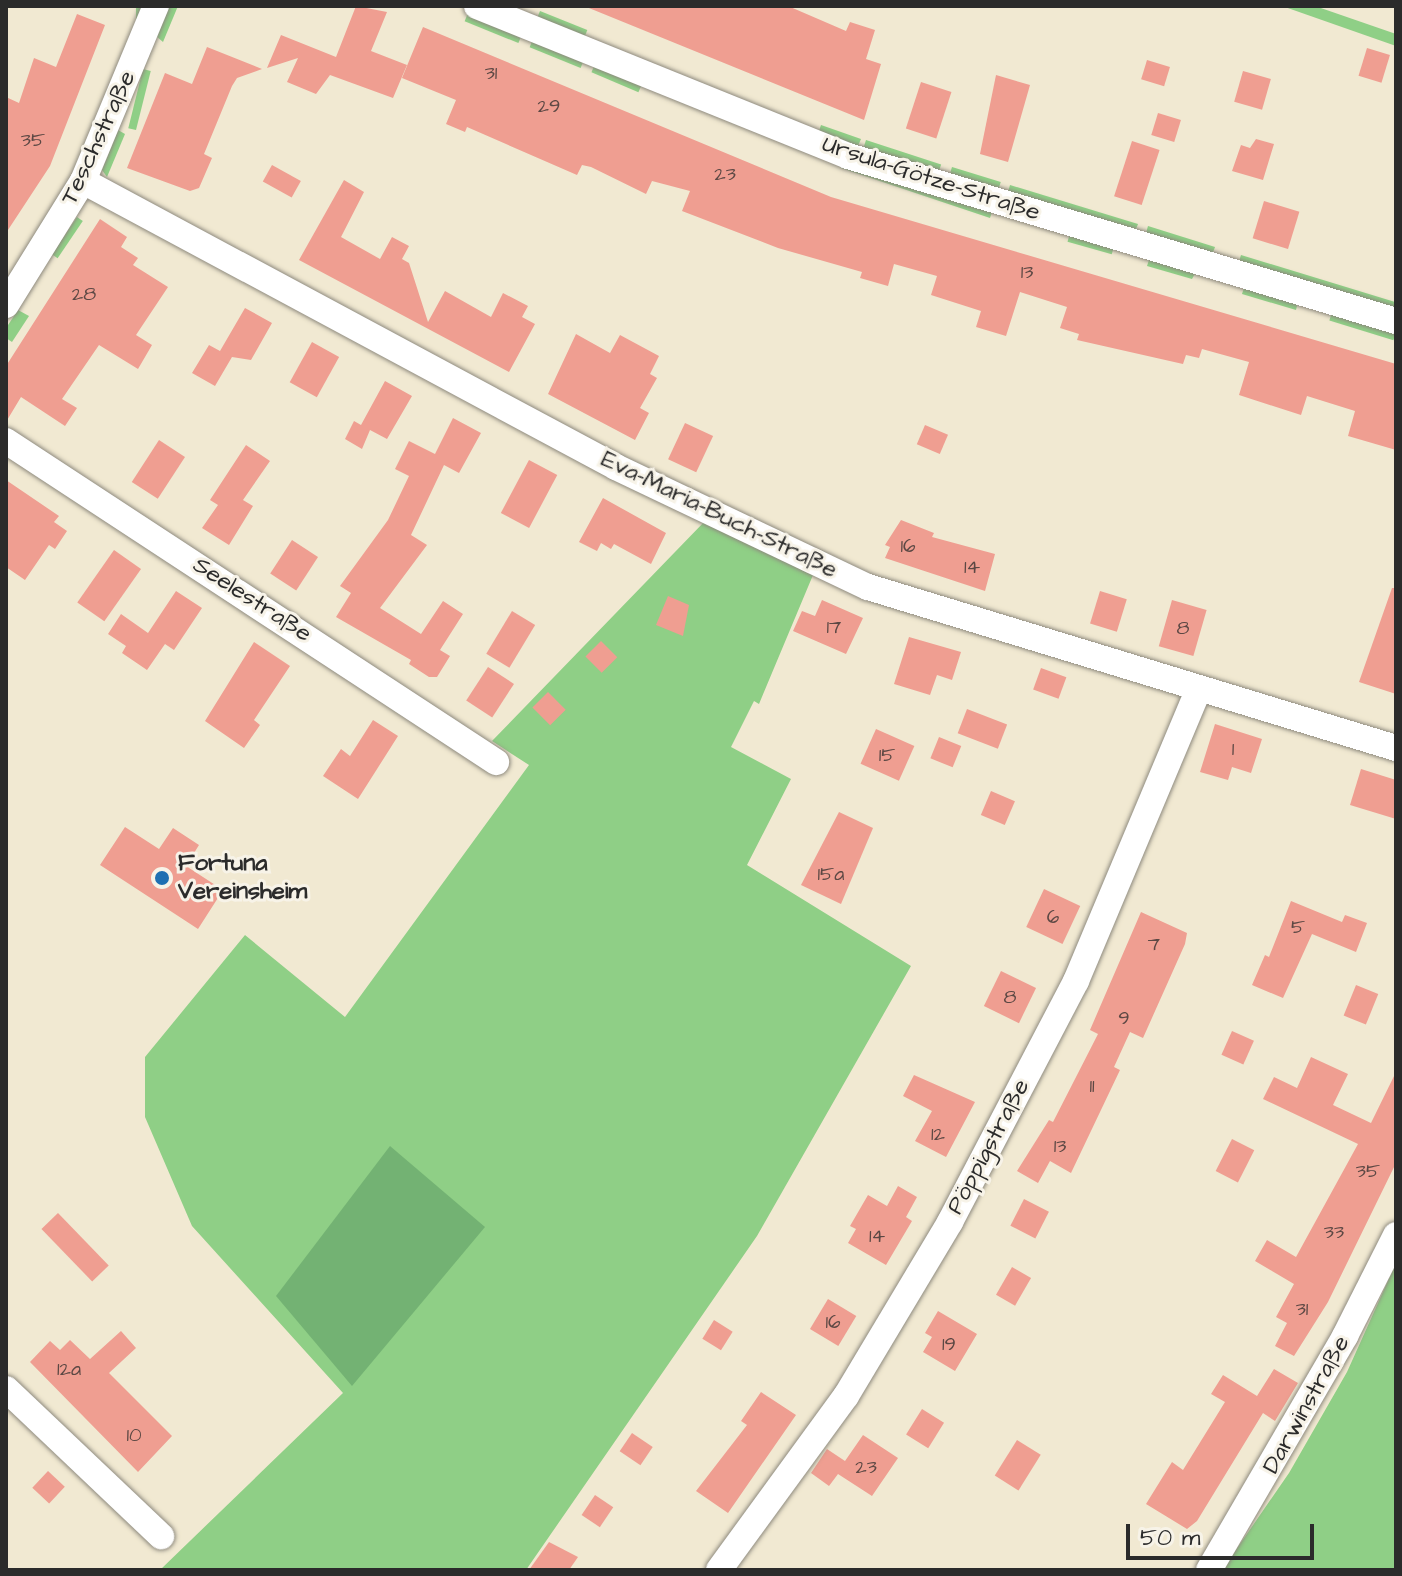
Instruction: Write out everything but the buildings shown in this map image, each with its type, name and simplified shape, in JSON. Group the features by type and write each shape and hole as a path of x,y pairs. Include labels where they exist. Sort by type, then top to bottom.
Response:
{"street":[{"name":"Teschstraße","path":"6,305 83,181 156,6"},
{"name":"Ursula-Götze-Straße","path":"477,6 848,156 1396,321"},
{"name":"Eva-Maria-Buch-Straße","path":"83,181 616,467 868,587 1198,691 1396,748"},
{"name":"Seelestraße","path":"6,441 496,762"},
{"name":"Pöppigstraße","path":"719,1570 846,1396 950,1222 1076,981 1198,691"},
{"name":"Darwinstraße","path":"1209,1570 1322,1377 1396,1235"},
{"path":"6,1389 161,1536"}],"green space":[{"path":"136,6 148,6 148,60 136,60"},
{"path":"168,6 178,6 163,42 156,36"},
{"path":"1282,6 1315,6 1396,34 1396,46"},
{"path":"540,11 587,30 584,38 537,19"},
{"path":"468,13 522,35 518,43 465,21"},
{"path":"533,39 584,60 581,68 530,47"},
{"path":"595,64 642,84 638,92 591,72"},
{"path":"143,69 151,71 136,130 128,128"},
{"path":"821,125 861,139 858,146 818,134"},
{"path":"118,130 125,134 107,177 102,170"},
{"path":"866,140 941,164 938,173 863,149"},
{"path":"843,161 993,209 990,218 841,168"},
{"path":"952,167 1001,182 998,190 950,175"},
{"path":"1010,185 1138,224 1136,229 1008,192"},
{"path":"77,217 83,221 58,258 52,254"},
{"path":"1148,226 1215,247 1212,255 1146,233"},
{"path":"1070,233 1114,246 1112,254 1068,242"},
{"path":"1241,255 1396,302 1394,310 1239,263"},
{"path":"1150,257 1196,272 1192,279 1147,266"},
{"path":"1245,285 1298,302 1296,310 1242,294"},
{"path":"18,310 29,316 12,342 6,338 6,328"},
{"path":"1332,312 1396,332 1393,340 1329,321"},
{"path":"705,521 813,575 759,704 754,701 731,747 791,779 747,865 911,966 757,1236 526,1570 160,1570 343,1393 192,1226 145,1117 145,1057 245,935 345,1017 529,765 492,741"},
{"path":"390,1146 485,1227 352,1386 276,1296"},
{"path":"1396,1263 1396,1570 1222,1570 1289,1473 1347,1372"}],"place":[{"name":"Fortuna Vereinsheim","path":"162,878"}]}
